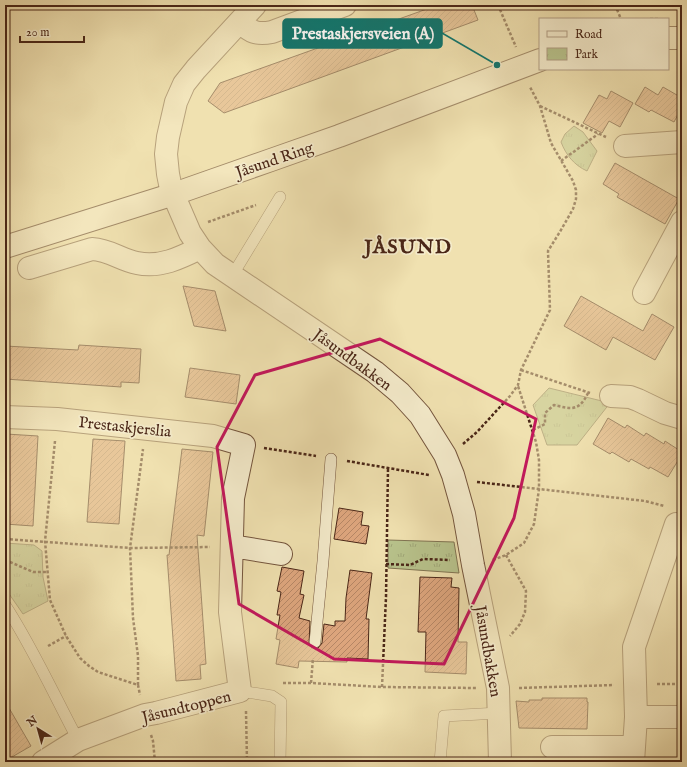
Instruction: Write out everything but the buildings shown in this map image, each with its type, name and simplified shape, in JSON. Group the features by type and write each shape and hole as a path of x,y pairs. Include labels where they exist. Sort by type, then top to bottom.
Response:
{"street":[{"name":"Jåsundbakken","path":"255,5 196,69 184,84 176,102 170,121 166,154 168,174 174,194 190,233 200,248 215,264 376,372 400,393 420,415 445,455 453,475 464,514 498,688 500,762"},
{"path":"240,22 250,30 262,34 272,32 345,5"},
{"path":"669,38 682,38"},
{"name":"Jåsund Ring","path":"5,247 174,194 339,136 539,60"},
{"path":"624,146 682,142"},
{"path":"644,293 682,222"},
{"path":"29,268 92,250 103,250 137,263 161,264 200,248"},
{"path":"611,396 630,397 665,413 682,418"},
{"name":"Prestaskjerslia","path":"5,417 57,419 213,436 244,445"},
{"name":"Jåsundtoppen","path":"43,762 78,740 145,715 240,691 230,612 224,546 244,445"},
{"path":"552,747 633,754 636,717 634,647 672,515"},
{"path":"224,546 281,554"},
{"path":"636,717 682,717"}],"lane":[{"path":"232,276 280,197"},
{"path":"315,642 331,459"},
{"path":"5,605 18,625 78,740"},
{"path":"240,691 272,696 281,702 280,762"},
{"path":"440,762 444,716 499,712"}],"path":[{"path":"498,5 516,46"},
{"path":"615,5 621,18"},
{"path":"462,445 477,432 510,396 518,385 521,370 550,310 548,251 573,209 576,199 576,190 573,181 551,143 540,106 528,82"},
{"path":"540,106 624,146"},
{"path":"561,160 599,134"},
{"path":"207,222 280,197"},
{"path":"521,370 588,393 611,396"},
{"path":"491,560 506,555 524,543 534,524 539,489 539,460 533,430 518,385"},
{"path":"533,430 544,424 545,414 554,405 571,409 584,402 588,393"},
{"path":"57,419 45,541 50,600 66,636 80,658 98,672 138,685"},
{"path":"141,701 138,685 138,656 133,618 130,548 146,429"},
{"path":"244,445 433,475"},
{"path":"382,687 388,468"},
{"path":"475,482 645,501 672,515"},
{"path":"5,539 130,548 224,546"},
{"path":"504,638 510,636 520,624 524,612 526,591 506,555"},
{"path":"386,564 410,565 423,559 457,560"},
{"path":"5,562 10,562 32,572 48,572"},
{"path":"34,655 66,636"},
{"path":"311,683 315,642"},
{"path":"283,683 382,687 498,688 682,684"},
{"path":"240,691 246,705 247,762"},
{"path":"151,734 155,762"}],"highlighted area":[{"path":"380,339 536,419 514,518 444,664 334,659 239,604 217,447 255,375"}],"green space":[{"path":"574,126 583,132 597,151 587,171 578,166 571,159 561,142 565,134"},
{"path":"549,388 610,403 577,445 547,445 533,405"},
{"path":"388,540 454,542 459,573 388,568"},
{"path":"5,543 34,545 42,551 43,577 48,601 23,614 5,588"}],"place":[{"name":"Prestaskjersveien (A)","path":"497,65"}],"district":[{"name":"JÅSUND","path":"408,246"}]}
